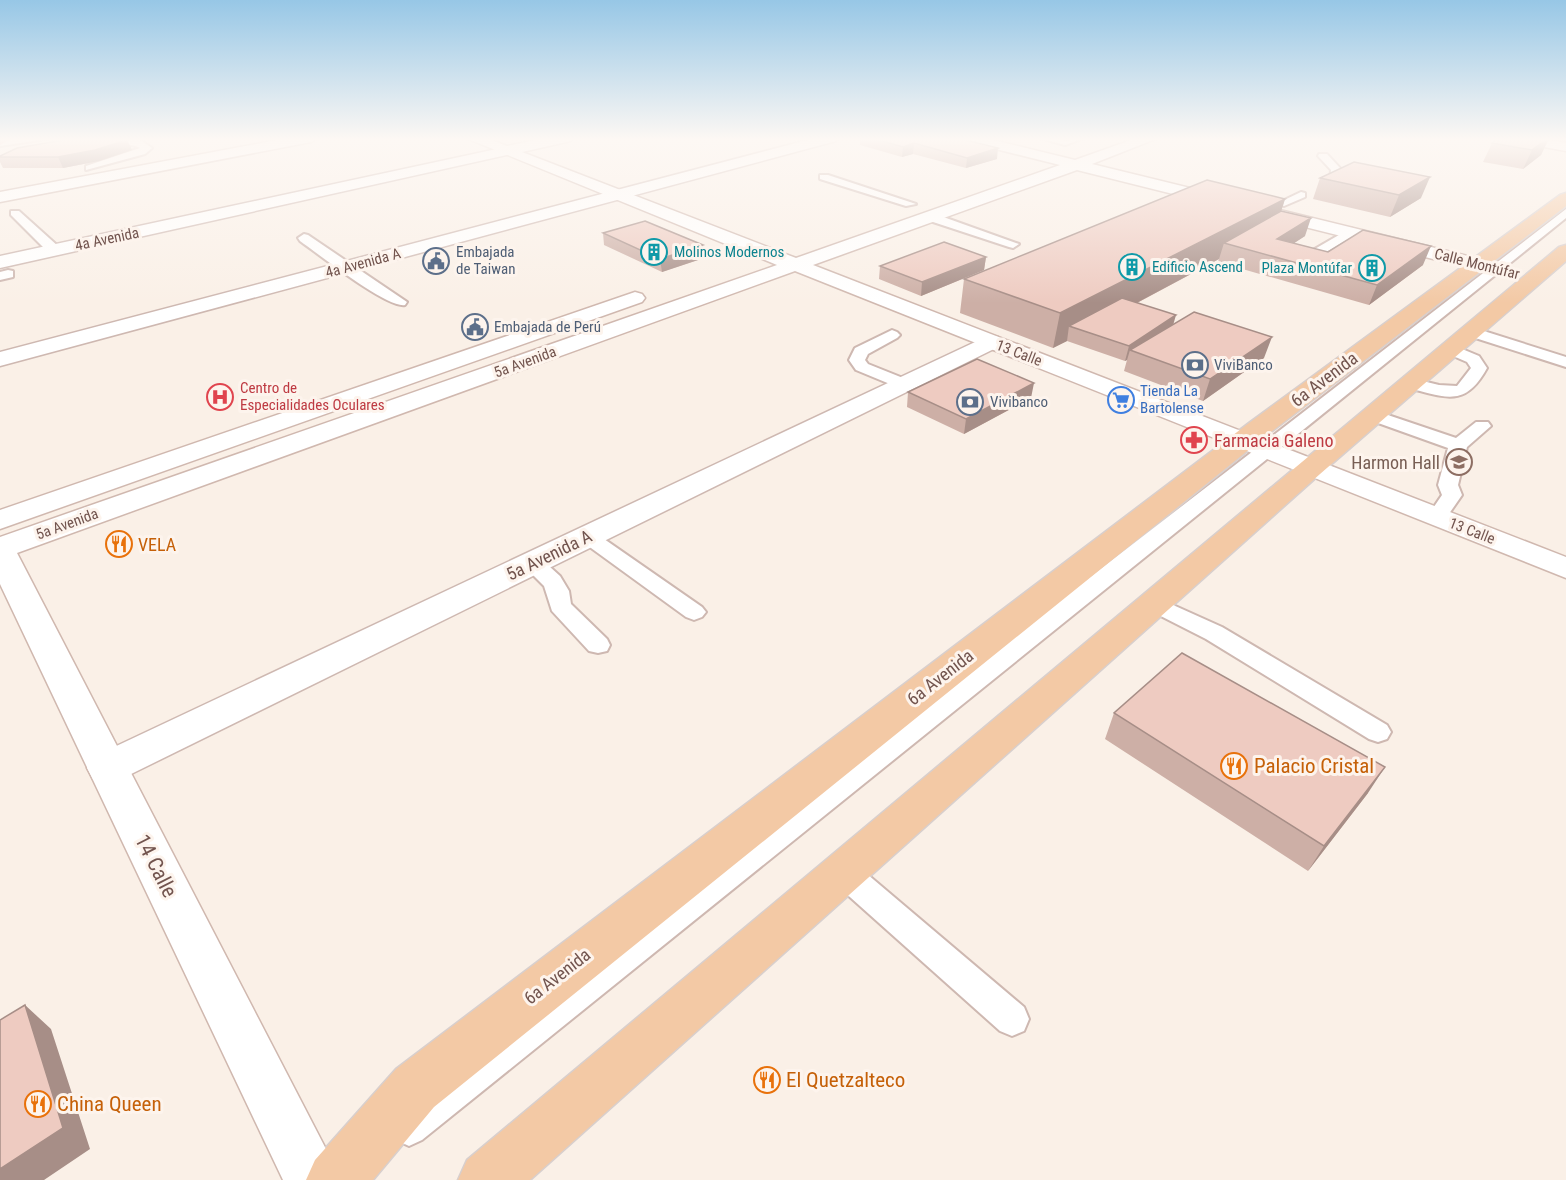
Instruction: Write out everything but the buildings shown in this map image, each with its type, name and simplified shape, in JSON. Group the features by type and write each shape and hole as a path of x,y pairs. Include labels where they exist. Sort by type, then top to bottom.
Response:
{"main road":[{"path":"1493,260 1566,198"},
{"path":"487,1180 1310,468 1471,332 1551,274 1566,251"},
{"name":"Calle Montúfar","path":"1493,260 1551,274"},
{"name":"6a Avenida","path":"335,1180 415,1088 1254,445"}],"street":[{"path":"0,197 21,193"},
{"name":"4a Avenida","path":"3,271 54,250 315,193"},
{"name":"13 Calle","path":"613,193 1566,568"},
{"name":"4a Avenida A","path":"0,359 625,193"},
{"name":"5a Avenida","path":"730,265 942,193"},
{"name":"5a Avenida","path":"0,550 931,217 979,193"},
{"name":"Calle Montúfar","path":"1207,193 1350,232 1493,260"},
{"name":"Calle Montúfar","path":"1242,193 1493,260"},
{"name":"5a Avenida","path":"0,520 652,292"},
{"name":"5a Avenida A","path":"107,768 990,342"},
{"name":"14 Calle","path":"0,550 313,1180"}],"lane":[{"path":"875,193 910,204"},
{"path":"1284,203 1301,195"},
{"path":"342,1180 1254,445 1493,260 1566,212"},
{"path":"15,213 54,250"},
{"path":"931,217 1013,244"},
{"path":"1301,261 1350,232"},
{"path":"304,238 345,268 400,302"},
{"path":"1471,332 1566,362"},
{"path":"892,335 861,351 857,360 862,367 902,384"},
{"path":"1410,383 1461,391 1471,382 1479,368 1473,359 1450,349"},
{"path":"1373,415 1458,445"},
{"path":"1437,517 1452,495 1448,485 1458,445 1482,426"},
{"path":"587,536 694,612"},
{"path":"532,563 551,578 560,591 560,606 598,645"},
{"path":"1154,603 1214,633 1378,732"},
{"path":"843,872 1012,1019"}],"place":[{"name":"Molinos Modernos","path":"654,252"},
{"name":"Embajada de Taiwan","path":"436,261"},
{"name":"Edificio Ascend","path":"1132,267"},
{"name":"Plaza Montúfar","path":"1372,268"},
{"name":"Embajada de Perú","path":"475,327"},
{"name":"ViviBanco","path":"1195,365"},
{"name":"Centro de Especialidades Oculares","path":"220,397"},
{"name":"Tienda La Bartolense","path":"1121,400"},
{"name":"Vivibanco","path":"970,402"},
{"name":"Farmacia Galeno","path":"1194,440"},
{"name":"Harmon Hall","path":"1459,462"},
{"name":"VELA","path":"119,544"},
{"name":"Palacio Cristal","path":"1234,766"},
{"name":"El Quetzalteco","path":"767,1080"},
{"name":"China Queen","path":"38,1104"}]}
